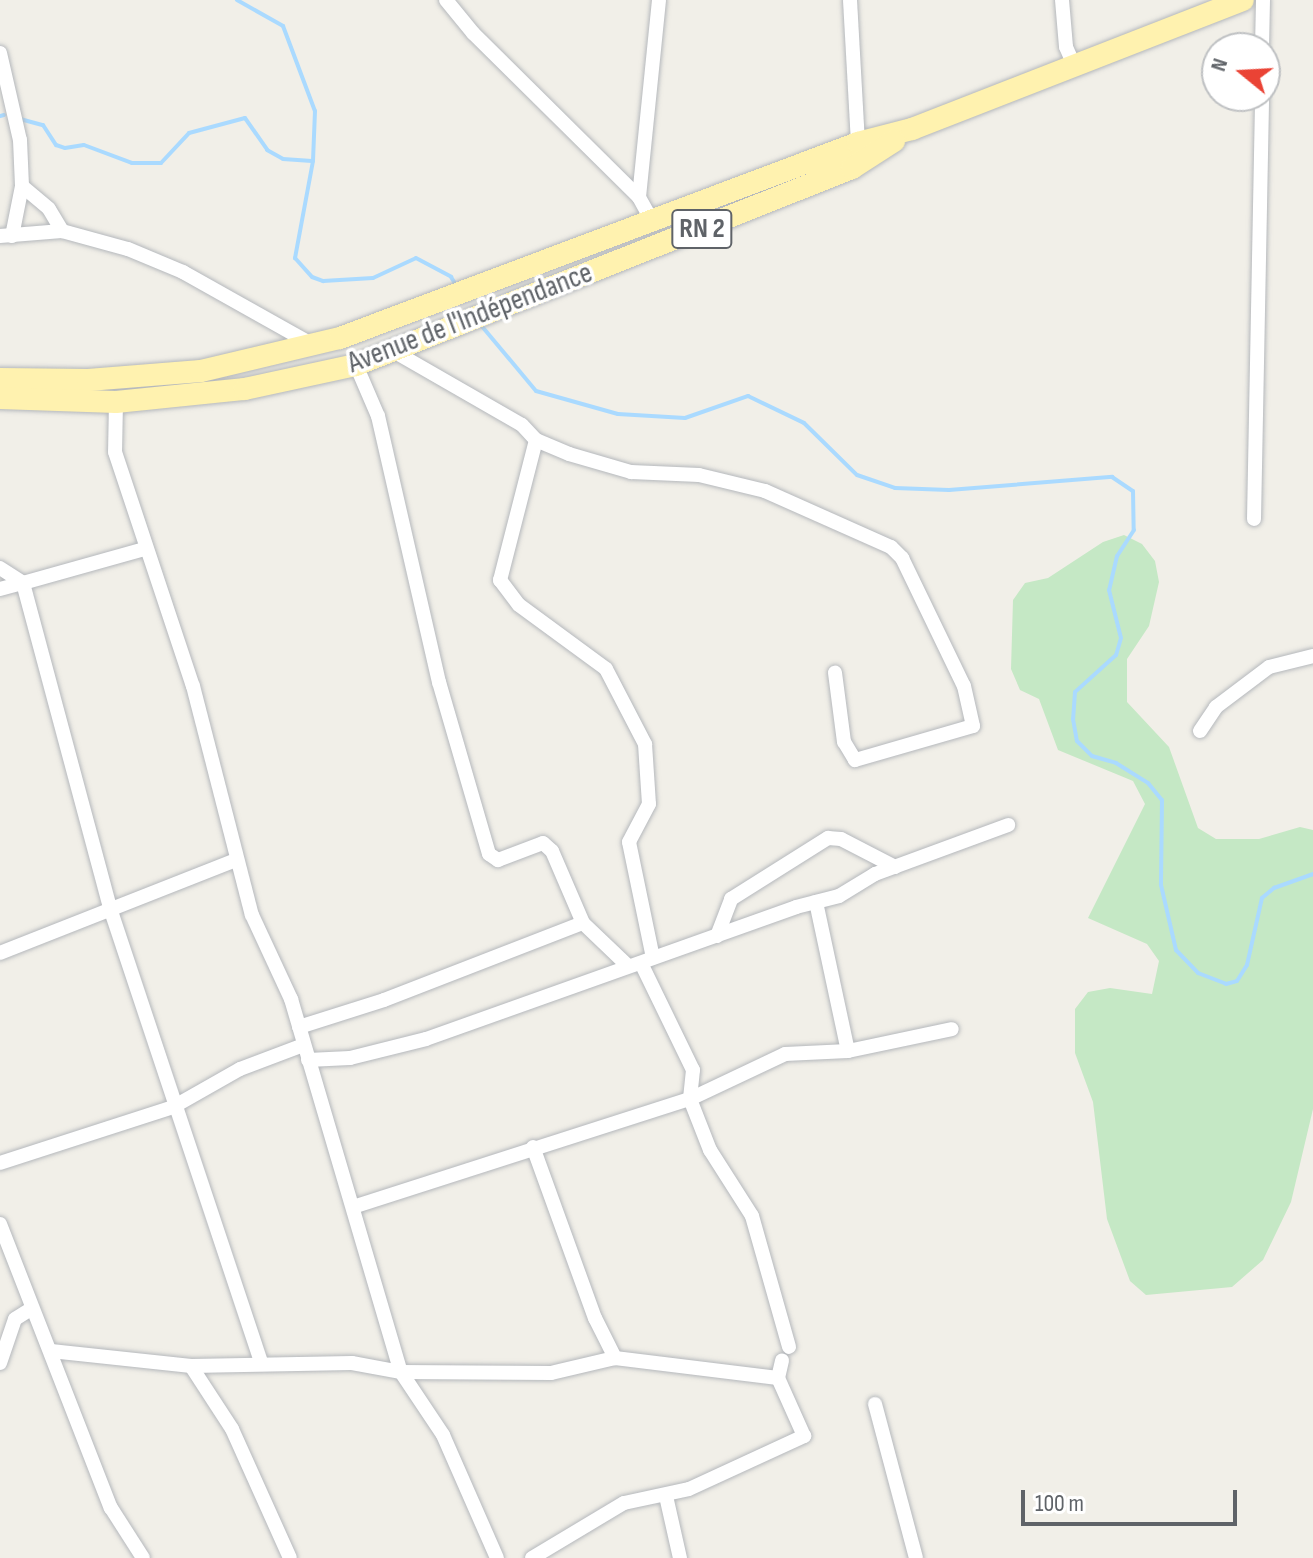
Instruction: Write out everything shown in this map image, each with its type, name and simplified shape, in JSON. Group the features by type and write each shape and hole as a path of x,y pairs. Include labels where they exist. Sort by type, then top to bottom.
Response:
{"main road":[{"name":"Avenue de l'Indépendance","path":"0,379 88,380 188,373 314,346 472,284 858,143 912,129 1073,63 1243,0"},
{"name":"Avenue de l'Indépendance","path":"0,398 116,402 245,389 356,365 852,168 912,129"}],"street":[{"path":"446,0 473,33 639,197 651,219"},
{"path":"639,197 659,0"},
{"path":"850,0 858,143"},
{"path":"1062,0 1066,47 1073,63"},
{"path":"1262,32 1263,0"},
{"path":"0,53 20,140 22,186 6,236 62,231 155,259 314,346"},
{"path":"1254,519 1262,112"},
{"path":"22,186 49,209 62,231"},
{"path":"395,352 522,425 536,440 631,472 699,475 765,491 897,551 964,686 973,726 855,760 844,742 835,673"},
{"path":"356,365 378,416 439,682 489,854 498,860 543,843 552,851 583,923 640,962"},
{"path":"116,402 115,452 193,686 252,915 299,1027 301,1046 308,1060 401,1372 443,1435 497,1558"},
{"path":"532,1558 624,1503 666,1496 804,1436 778,1378 785,1353 752,1216 710,1150 690,1099 693,1070 640,962 629,842 649,804 645,744 606,669 519,605 500,580 536,440"},
{"path":"0,589 145,549"},
{"path":"0,568 23,583 110,908 173,1107 261,1363"},
{"path":"1200,731 1216,707 1269,667 1313,656"},
{"path":"308,1060 350,1058 426,1039 816,902 895,867 1008,825"},
{"path":"717,936 731,899 828,838 841,839 895,867"},
{"path":"0,953 236,860"},
{"path":"816,902 848,1051"},
{"path":"299,1027 384,1000 583,923"},
{"path":"353,1207 690,1099 785,1054 848,1051 952,1029"},
{"path":"0,1163 173,1107 240,1069 301,1046"},
{"path":"533,1147 595,1318 615,1358"},
{"path":"0,1224 111,1508 143,1558"},
{"path":"0,1363 8,1320 31,1309"},
{"path":"51,1351 191,1366 352,1363 401,1372 551,1373 615,1358 778,1378"},
{"path":"191,1366 232,1429 290,1558"},
{"path":"875,1404 916,1558"},
{"path":"666,1496 680,1558"}],"green space":[{"path":"1124,535 1142,544 1155,561 1159,582 1149,626 1127,659 1127,702 1169,747 1198,828 1216,839 1259,839 1300,827 1313,830 1313,1109 1291,1202 1263,1260 1232,1287 1146,1295 1130,1281 1107,1219 1093,1102 1075,1053 1075,1009 1088,992 1110,988 1152,994 1159,961 1147,944 1088,918 1145,804 1133,781 1058,750 1039,699 1020,690 1011,669 1013,600 1025,583 1048,578 1103,542"}],"waterway":[{"path":"237,0 283,26 315,111 313,161 295,258 312,277 323,281 373,278 416,258 451,277 456,285"},
{"path":"0,116 4,115"},
{"path":"20,119 43,125 56,145 65,148 84,145 132,163 161,163 189,133 245,118 267,150 283,159 312,161"},
{"path":"480,324 536,391 618,414 685,418 748,396 804,423 857,475 895,488 949,490 1112,477 1133,491 1134,530 1117,556 1109,590 1121,638 1116,655 1075,692 1073,719 1077,741 1092,756 1116,763 1148,783 1162,800 1161,885 1176,950 1198,973 1226,984 1237,981 1247,965 1262,898 1274,888 1313,874"}]}
